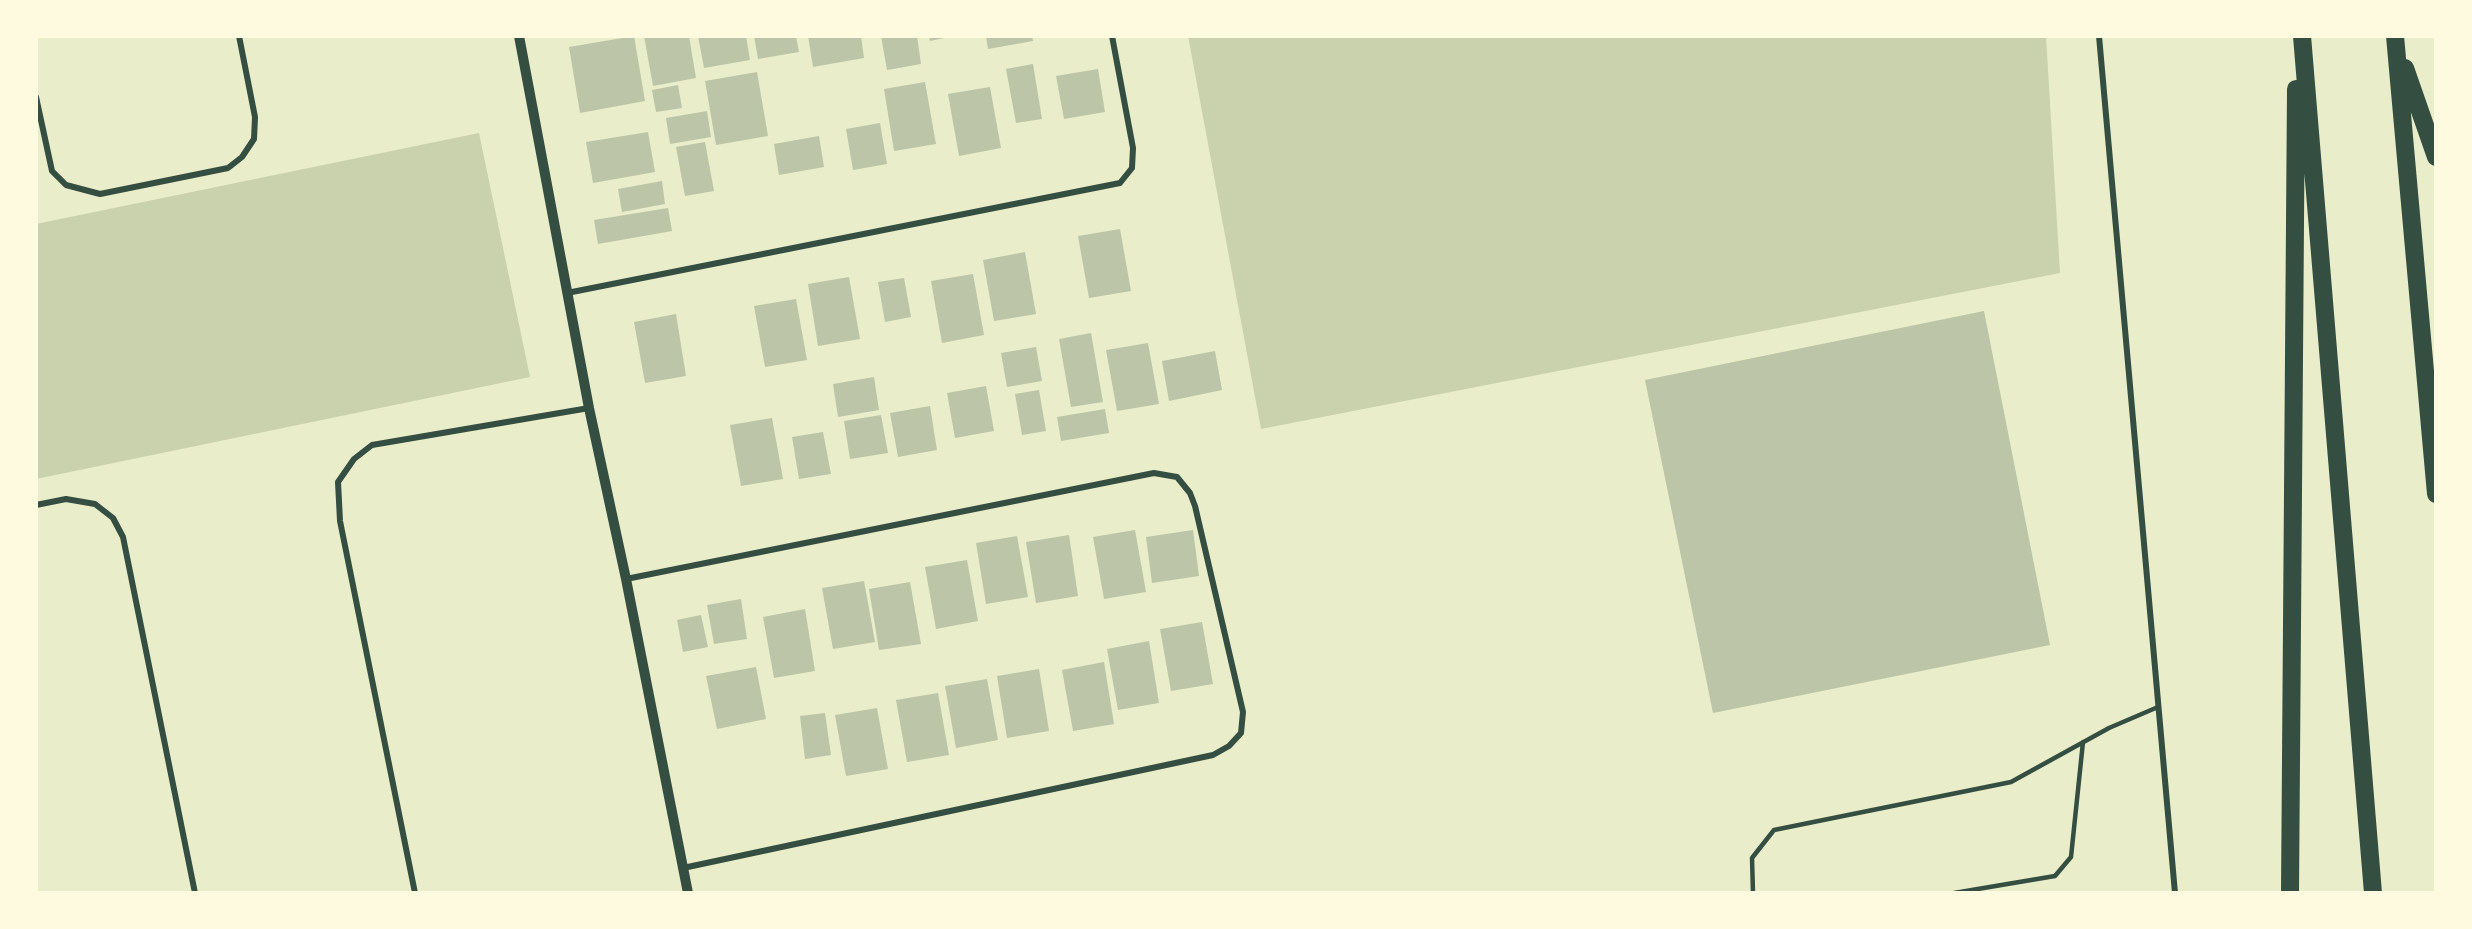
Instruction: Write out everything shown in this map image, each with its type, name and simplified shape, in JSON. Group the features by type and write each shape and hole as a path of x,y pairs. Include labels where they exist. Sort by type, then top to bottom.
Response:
{"highway":[{"path":"2290,893 2296,36"},
{"path":"2302,36 2373,893"},
{"path":"2395,39 2436,157"},
{"path":"2395,39 2436,494"}],"street":[{"path":"36,97 52,171 66,185 100,194 228,168 243,157 254,139 255,117 239,36"},
{"path":"519,36 588,408 626,579 688,893"},
{"path":"567,293 1120,183 1132,168 1133,148 1112,36"},
{"path":"2099,36 2175,893"},
{"path":"415,893 340,521 338,482 354,459 372,445 588,408"},
{"path":"626,579 1154,473 1177,477 1190,492 1195,506 1243,712 1241,733 1229,746 1213,755 683,868"},
{"path":"36,505 66,499 95,504 113,518 123,537 195,893"}],"lane":[{"path":"1754,893 1752,858 1774,830 2011,782 2083,742 2158,707"},
{"path":"1954,893 2055,876 2071,858 2083,742"}],"green space":[{"path":"1188,36 2046,36 2060,273 1261,429"},
{"path":"479,133 530,377 36,479 36,224"}],"building":[{"path":"634,36 645,101 580,113 569,47"},
{"path":"644,36 689,36 696,78 653,86"},
{"path":"698,36 746,36 750,60 704,68"},
{"path":"754,36 796,36 799,52 758,59"},
{"path":"808,36 861,36 864,58 813,67"},
{"path":"881,36 917,36 921,64 887,70"},
{"path":"929,36 949,36 949,37 930,41"},
{"path":"986,36 1032,36 1033,41 988,49"},
{"path":"1033,64 1042,119 1016,123 1006,69"},
{"path":"1098,69 1105,112 1064,119 1056,76"},
{"path":"757,72 768,136 716,145 705,81"},
{"path":"925,82 936,144 894,151 884,89"},
{"path":"678,85 682,108 656,112 652,90"},
{"path":"990,87 1001,148 959,156 948,94"},
{"path":"707,111 711,137 670,144 666,118"},
{"path":"880,123 887,164 853,170 846,129"},
{"path":"648,132 655,172 593,183 586,142"},
{"path":"819,136 824,167 779,175 774,144"},
{"path":"705,142 714,191 685,196 676,147"},
{"path":"662,181 665,204 622,212 618,189"},
{"path":"668,208 672,231 598,244 594,220"},
{"path":"1120,229 1131,291 1089,298 1078,236"},
{"path":"1025,252 1036,314 994,321 983,260"},
{"path":"973,274 984,335 942,343 931,281"},
{"path":"849,277 860,339 818,346 808,284"},
{"path":"904,278 911,317 885,322 878,282"},
{"path":"796,299 807,360 765,367 754,306"},
{"path":"1984,311 2050,645 1713,713 1645,380"},
{"path":"676,314 686,376 645,383 634,322"},
{"path":"1091,333 1103,402 1071,407 1059,339"},
{"path":"1148,343 1159,404 1117,411 1106,350"},
{"path":"1036,347 1042,381 1007,387 1001,353"},
{"path":"1215,351 1222,390 1169,401 1162,361"},
{"path":"874,377 879,410 838,417 833,384"},
{"path":"986,386 994,431 955,438 947,393"},
{"path":"1039,390 1046,431 1022,435 1015,394"},
{"path":"930,406 937,450 898,457 890,413"},
{"path":"1105,409 1109,433 1061,441 1057,417"},
{"path":"881,415 888,453 850,459 844,421"},
{"path":"772,418 783,479 741,486 730,425"},
{"path":"823,432 831,474 799,479 792,437"},
{"path":"1135,530 1146,592 1104,599 1093,537"},
{"path":"1193,530 1199,576 1152,583 1146,537"},
{"path":"1069,535 1078,596 1036,603 1026,542"},
{"path":"1017,536 1028,597 986,604 976,543"},
{"path":"967,560 978,621 936,629 925,567"},
{"path":"864,581 875,642 833,649 822,588"},
{"path":"910,582 921,644 879,650 869,589"},
{"path":"741,599 747,639 714,644 707,605"},
{"path":"805,609 815,671 774,678 763,617"},
{"path":"701,615 708,647 683,652 677,620"},
{"path":"1202,622 1213,684 1171,691 1160,629"},
{"path":"1149,641 1159,703 1118,710 1107,649"},
{"path":"1104,662 1114,724 1073,731 1062,670"},
{"path":"756,667 766,719 717,729 706,676"},
{"path":"1039,669 1049,731 1007,738 997,676"},
{"path":"987,679 998,740 956,748 945,686"},
{"path":"938,693 949,755 907,762 896,700"},
{"path":"877,708 888,769 846,776 835,715"},
{"path":"825,713 831,755 805,759 800,716"}]}
